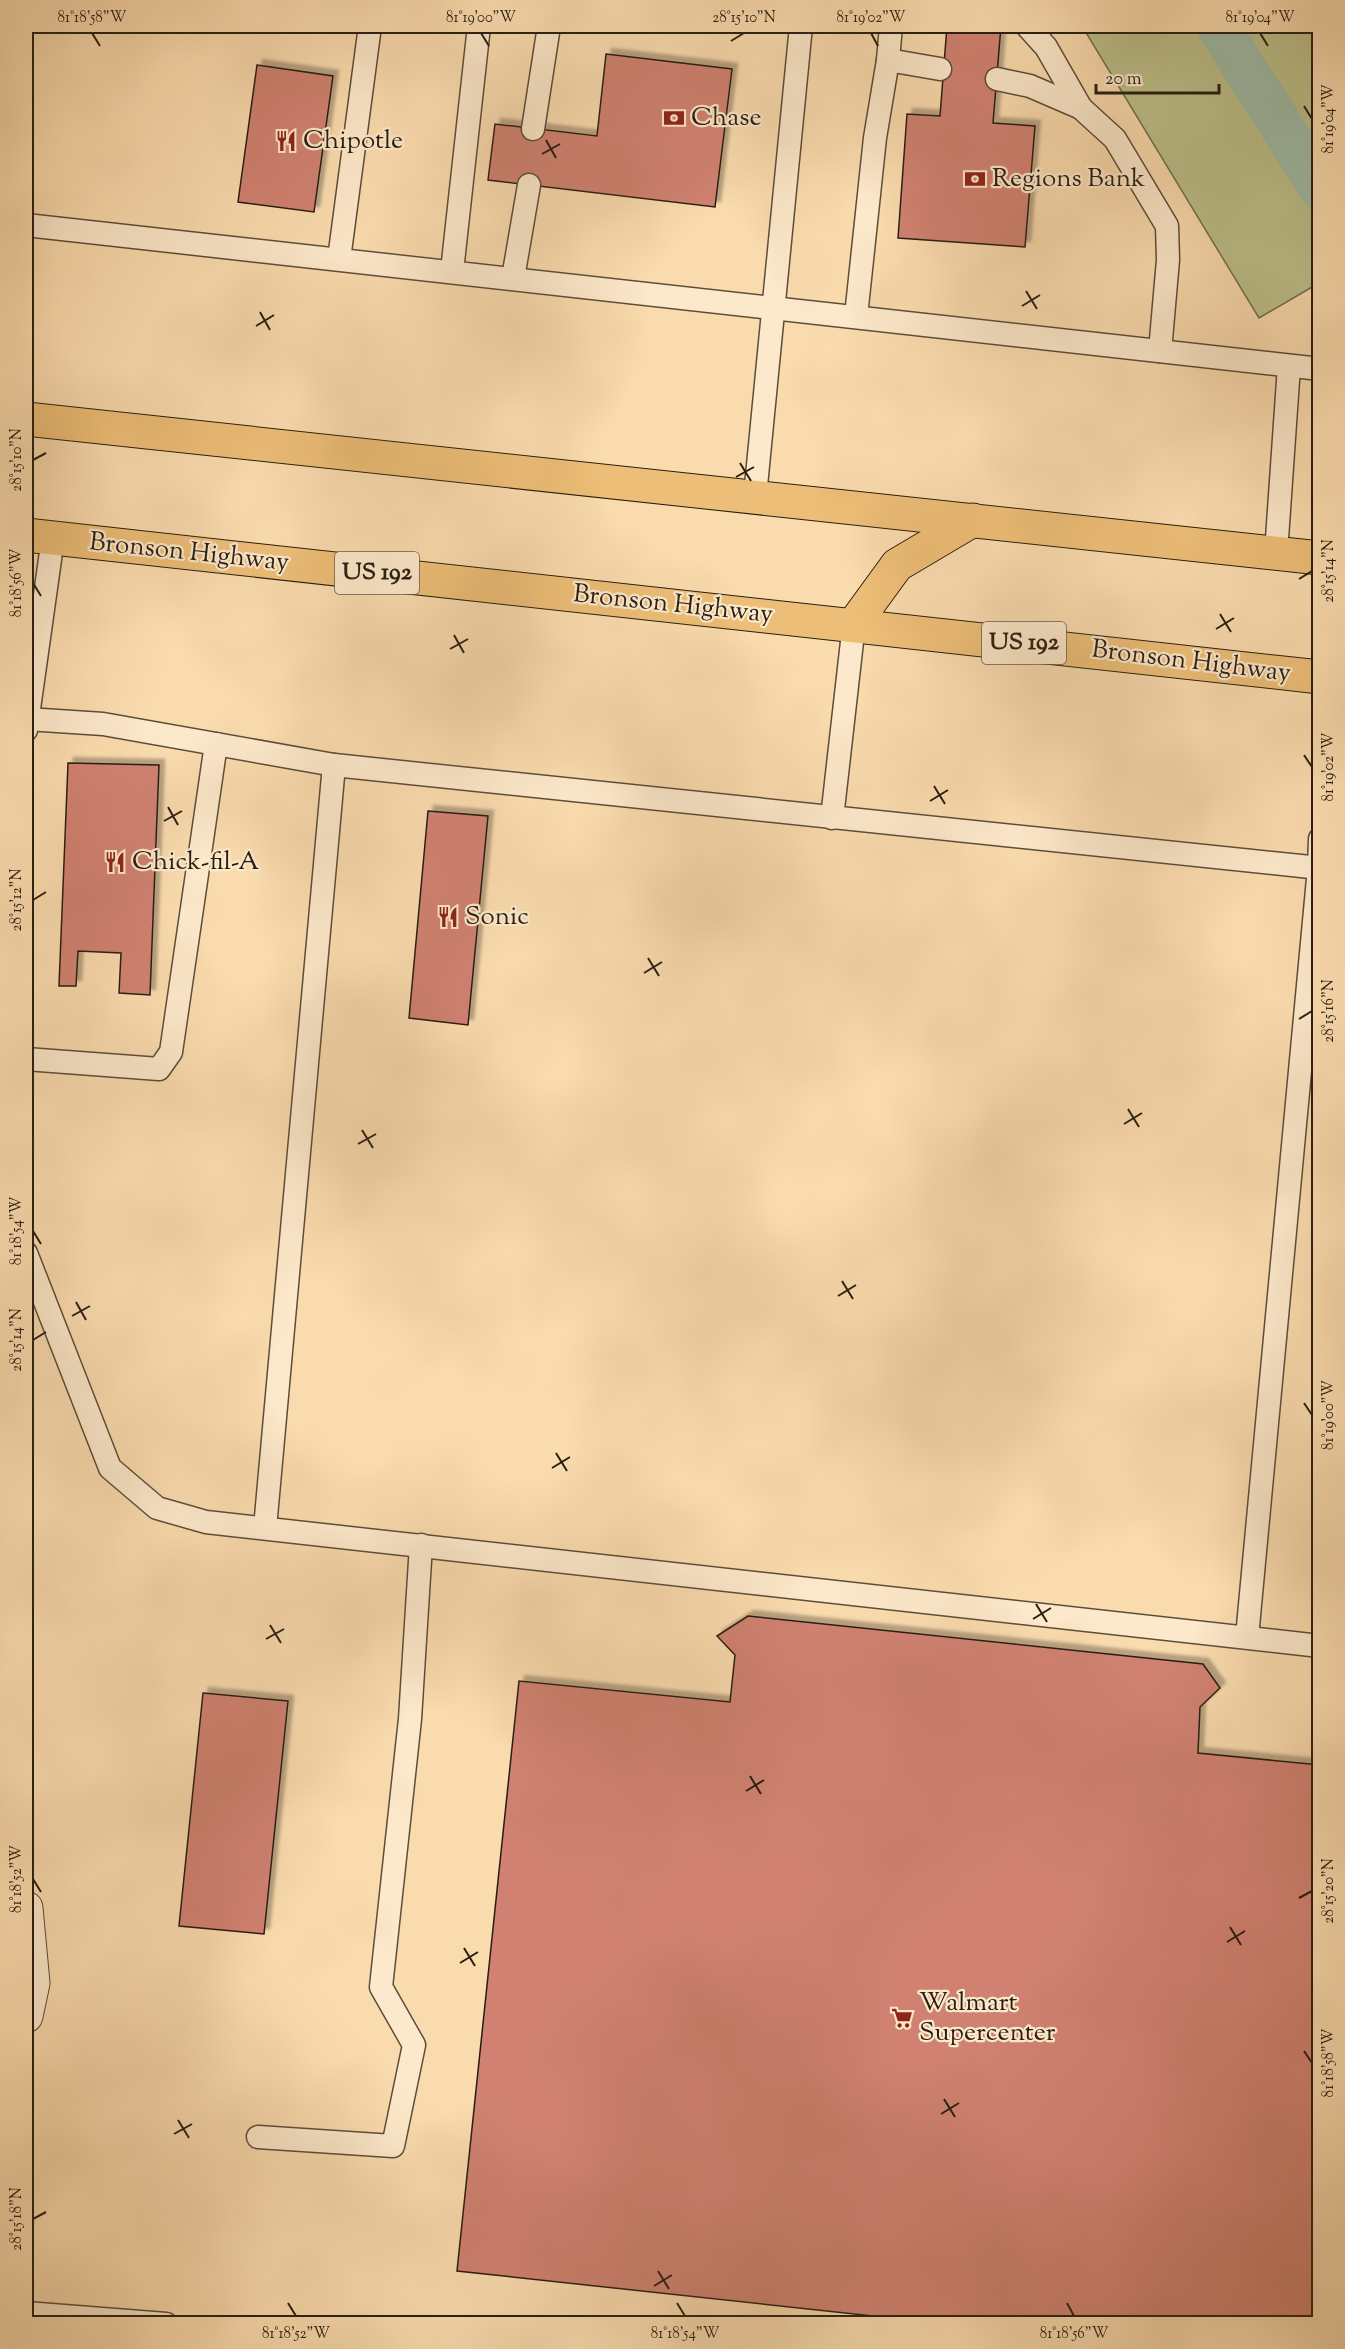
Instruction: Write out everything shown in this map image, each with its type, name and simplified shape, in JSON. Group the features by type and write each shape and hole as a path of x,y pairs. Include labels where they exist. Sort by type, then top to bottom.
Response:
{"highway":[{"path":"26,419 1320,558"},
{"path":"854,624 897,565 973,520"},
{"name":"Bronson Highway","path":"39,537 854,624 1320,677"}],"street":[{"path":"26,1908 33,1983 26,2016"}],"lane":[{"path":"339,259 370,26"},
{"path":"452,271 479,26"},
{"path":"533,129 549,26"},
{"path":"755,496 801,26"},
{"path":"856,316 874,138 888,60 891,26"},
{"path":"1027,26 1046,47 1082,108 1115,139 1167,226 1167,260 1160,351"},
{"path":"888,60 940,69"},
{"path":"997,79 1030,86 1082,108"},
{"path":"513,278 529,185"},
{"path":"26,225 1320,369"},
{"path":"1275,553 1289,366"},
{"path":"39,537 26,724 103,724 334,765 1319,868"},
{"path":"832,818 854,624"},
{"path":"26,1059 159,1069 171,1052 216,744"},
{"path":"265,1528 334,765"},
{"path":"1246,1637 1312,1016 1320,838"},
{"path":"26,1253 110,1468 158,1508 206,1522 1320,1646"},
{"path":"258,2137 393,2146 414,2046 381,1987 410,1719 422,1545"},
{"path":"26,2313 166,2324"}],"green space":[{"path":"1082,26 1319,26 1319,283 1259,318"}],"building":[{"path":"947,26 1001,26 993,123 1035,126 1025,247 898,238 907,114 940,116"},
{"path":"606,54 732,69 715,207 488,180 495,124 597,136"},
{"path":"257,65 333,76 314,212 238,202"},
{"path":"68,763 159,765 150,995 119,993 121,953 78,951 76,986 59,986"},
{"name":"Sonic","path":"428,811 488,816 468,1025 409,1018"},
{"name":"Walmart Supercenter","path":"748,1616 1203,1664 1220,1688 1200,1707 1198,1753 1320,1765 1320,2324 947,2324 457,2271 519,1681 730,1702 735,1655 717,1636"},
{"path":"203,1693 288,1701 264,1934 179,1926"}],"waterway":[{"path":"1218,26 1320,187"}],"place":[{"name":"Chase","path":"674,118"},
{"name":"Chipotle","path":"286,141"},
{"name":"Regions Bank","path":"975,179"},
{"name":"Chick-fil-A","path":"115,862"},
{"name":"Sonic","path":"448,917"},
{"name":"Walmart Supercenter","path":"902,2018"}]}
